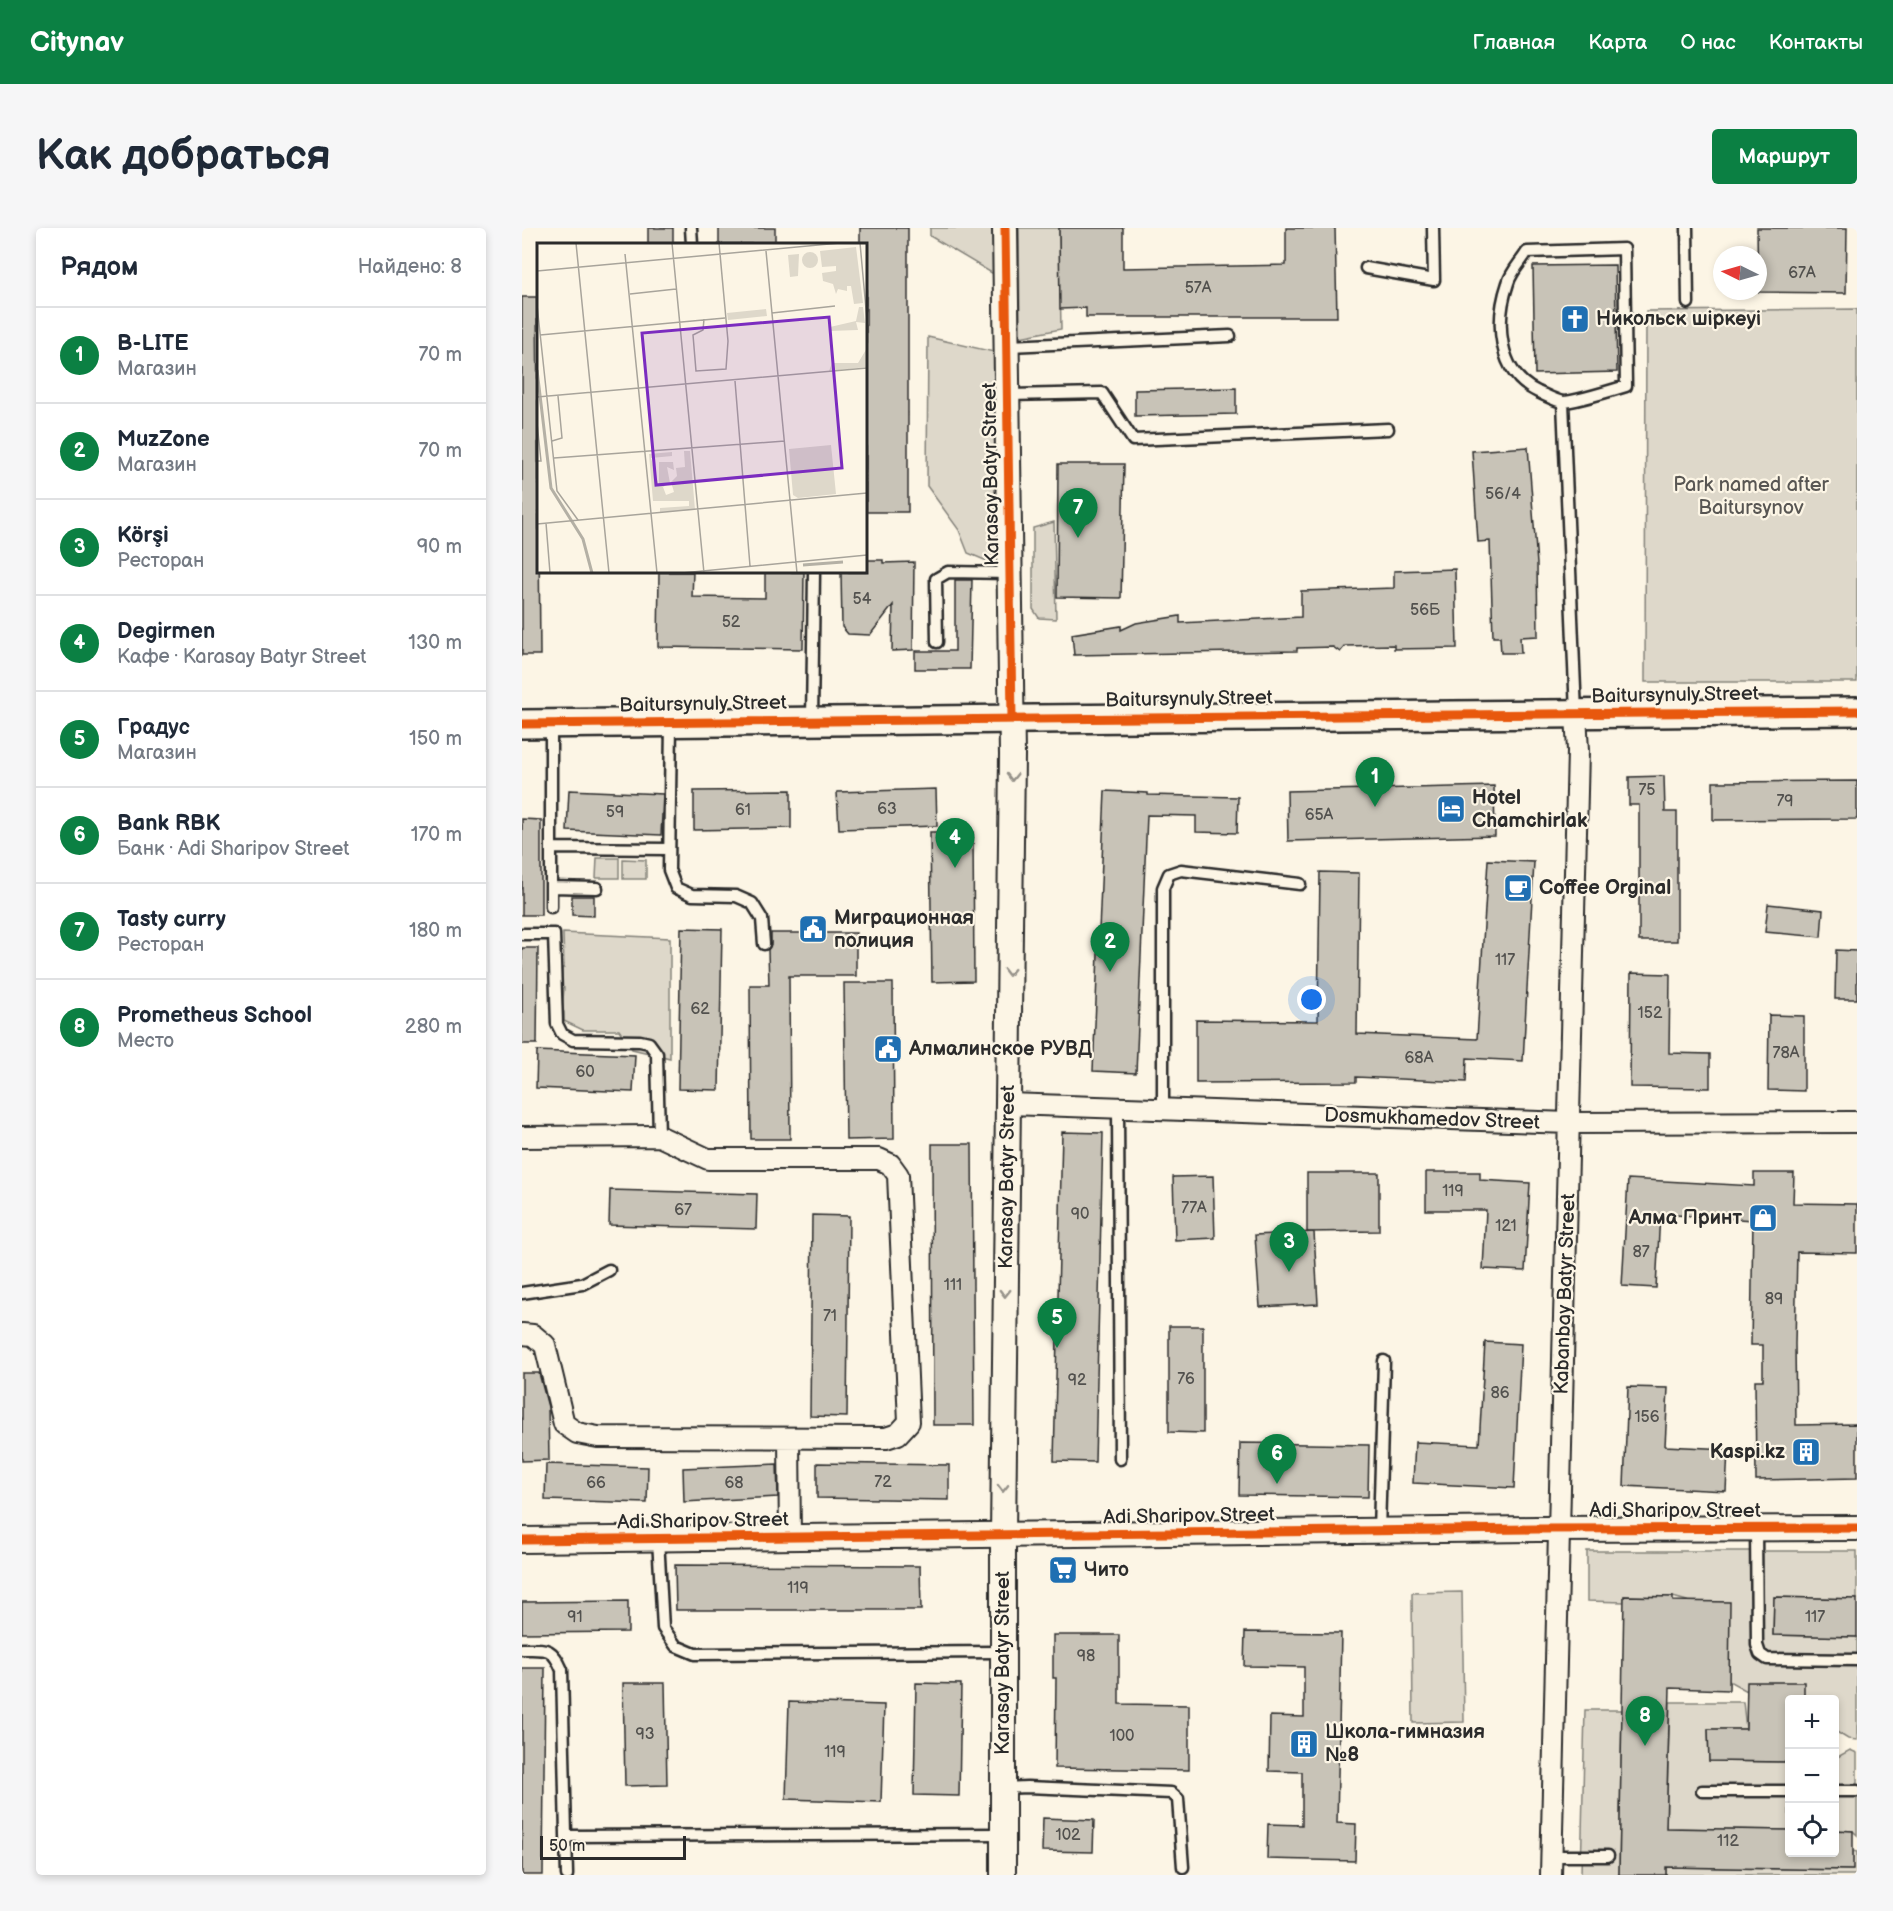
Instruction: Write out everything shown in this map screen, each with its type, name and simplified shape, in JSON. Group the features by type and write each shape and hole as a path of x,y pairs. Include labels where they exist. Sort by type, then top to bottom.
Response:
{"main road":[{"name":"Baitursynuly Street","path":"522,724 1857,711"}],"street":[{"name":"Karasay Batyr Street","path":"1003,1875 1003,1536 1012,719 1005,228"},
{"name":"Kabanbay Batyr Street","path":"1551,1865 1570,1123 1576,714"},
{"name":"Dosmukhamedov Street","path":"1008,1104 1570,1123 1857,1122"},
{"path":"522,1137 659,1136 708,1159 879,1159 890,1164 898,1175 909,1422 898,1434 886,1438 598,1437 577,1433 564,1424 545,1345 533,1335 522,1334"},
{"path":"789,1437 790,1538"},
{"name":"Adi Sharipov Street","path":"522,1540 1857,1528"}],"lane":[{"path":"691,228 692,243"},
{"path":"1366,268 1434,280 1433,228"},
{"path":"1687,228 1688,303"},
{"path":"1624,249 1626,386 1563,402 1527,387 1517,378 1504,356 1501,333 1503,304 1508,281 1527,252 1624,249"},
{"path":"1008,346 1230,336"},
{"path":"1007,394 1102,393 1133,440 1388,429"},
{"path":"1563,402 1576,714"},
{"path":"938,642 936,579 948,572 1010,573"},
{"path":"812,721 814,573"},
{"path":"671,722 669,870 676,888 692,895 736,896 752,903 762,919 764,944"},
{"path":"551,724 551,907"},
{"path":"551,848 669,849"},
{"path":"1163,1110 1163,888 1169,874 1181,870 1300,884"},
{"path":"551,887 597,888"},
{"path":"522,933 554,933 557,1024 562,1034 573,1040 640,1041 649,1044 657,1054 659,1136"},
{"path":"1118,1108 1120,1459"},
{"path":"522,1293 582,1284 609,1270"},
{"path":"1379,1531 1384,1361"},
{"path":"1756,1528 1757,1645 1760,1654 1767,1659 1857,1660"},
{"path":"658,1539 663,1628 676,1646 695,1654 1003,1652"},
{"path":"522,1648 543,1649 556,1656 562,1670 567,1875"},
{"path":"1003,1788 1171,1793 1178,1799 1183,1867"},
{"path":"1702,1791 1785,1791"},
{"path":"1839,1791 1857,1791"},
{"path":"566,1836 1003,1834"},
{"path":"1551,1865 1608,1856"}],"green space":[{"path":"930,228 995,228 995,275 930,236"},
{"path":"1019,228 1059,228 1061,329 1020,337"},
{"name":"Park named after Baitursynov","path":"1857,309 1857,682 1645,682 1646,311"},
{"path":"928,337 994,352 1001,567 968,553 959,530 927,486"},
{"path":"1054,522 1056,619 1039,618 1033,609 1033,528"},
{"path":"597,858 619,858 619,878 596,878"},
{"path":"623,859 646,860 646,879 623,879"},
{"path":"563,933 670,938 670,1058 632,1049 619,1030 583,1030 564,1021 562,1011 564,988 561,988 562,968 564,968"},
{"path":"1587,1551 1857,1551 1857,1599 1774,1597 1773,1635 1857,1637 1857,1740 1848,1739 1839,1733 1839,1695 1785,1696 1747,1691 1729,1681 1687,1601 1673,1597 1624,1596 1624,1602 1587,1601"},
{"path":"1462,1592 1464,1722 1413,1723 1412,1593"},
{"path":"1670,1702 1743,1702 1746,1729 1708,1729 1709,1761 1785,1762 1785,1830 1666,1828"},
{"path":"1585,1710 1622,1710 1619,1875 1581,1875"},
{"path":"1850,1750 1857,1753 1857,1835 1853,1831 1839,1830 1839,1756"},
{"path":"1853,1851 1857,1852 1857,1875 1666,1875 1666,1867 1852,1870"}],"building":[{"path":"648,228 673,228 673,243 648,243"},
{"path":"719,228 775,228 775,243 719,243"},
{"path":"860,228 908,228 908,512 867,512 867,243 860,243"},
{"path":"1059,228 1123,228 1123,268 1286,265 1286,228 1335,228 1337,317 1086,317 1086,308 1060,309"},
{"path":"1757,228 1847,228 1846,293 1767,292 1767,246 1757,246"},
{"name":"Никольск шіркеуі","path":"1615,265 1617,372 1535,374 1533,266"},
{"path":"522,297 537,297 537,573 539,573 540,655 522,655"},
{"path":"1236,388 1236,414 1135,416 1135,390"},
{"path":"1528,447 1537,564 1538,636 1520,637 1521,653 1501,653 1500,637 1493,637 1490,541 1478,542 1472,451"},
{"path":"1058,464 1124,464 1121,598 1057,597"},
{"path":"867,560 883,560 883,563 914,562 913,650 892,651 893,605 870,635 848,634 842,627 841,573 867,573"},
{"path":"1455,569 1457,648 1394,649 1394,645 1345,646 1340,652 1333,647 1297,648 1297,651 1074,655 1072,634 1121,626 1121,630 1136,623 1180,616 1180,623 1301,617 1301,591 1394,588 1394,571"},
{"path":"659,573 693,573 692,597 765,598 765,573 804,573 803,649 658,647"},
{"path":"955,580 972,580 970,669 915,669 915,651 955,651"},
{"path":"1664,776 1665,812 1677,812 1677,941 1639,941 1639,805 1629,805 1629,777"},
{"path":"1857,781 1857,819 1713,820 1713,782"},
{"path":"1494,786 1495,836 1288,841 1287,791"},
{"path":"936,789 937,826 839,829 837,792"},
{"path":"569,790 663,794 661,835 567,831"},
{"path":"791,790 791,828 694,830 694,791"},
{"path":"1105,791 1148,793 1148,795 1238,797 1237,833 1196,832 1196,816 1147,815 1136,1073 1093,1071"},
{"path":"522,819 541,820 541,915 522,915"},
{"path":"930,832 973,832 974,981 932,982"},
{"path":"1488,860 1534,862 1523,1061 1467,1058 1466,1082 1356,1077 1356,1082 1196,1083 1196,1020 1318,1021 1320,872 1359,873 1357,1034 1477,1039"},
{"path":"572,896 594,896 594,916 572,915"},
{"path":"1768,904 1823,910 1821,937 1765,932"},
{"path":"681,928 722,929 719,1090 678,1089"},
{"path":"771,933 856,933 856,976 789,976 790,1139 751,1139 750,985 769,985 768,950 771,944"},
{"path":"522,948 538,948 537,1044 522,1044"},
{"path":"1836,950 1857,951 1857,999 1835,999"},
{"path":"1631,973 1670,974 1669,1053 1710,1054 1710,1088 1630,1087"},
{"path":"844,983 893,983 894,1139 846,1140"},
{"path":"1769,1015 1804,1016 1804,1091 1768,1090"},
{"path":"537,1051 635,1055 633,1092 536,1088"},
{"path":"1062,1132 1103,1133 1095,1462 1054,1461"},
{"path":"932,1144 972,1144 974,1425 933,1425"},
{"path":"1426,1172 1480,1172 1480,1180 1530,1183 1525,1271 1483,1269 1486,1210 1426,1210"},
{"path":"1307,1173 1379,1173 1379,1231 1307,1232"},
{"path":"1754,1173 1794,1173 1793,1203 1857,1204 1857,1253 1797,1252 1795,1344 1796,1425 1857,1424 1857,1478 1756,1480 1755,1380 1763,1380 1763,1345 1751,1345 1753,1220 1660,1214 1656,1288 1622,1286 1628,1179 1754,1186"},
{"path":"1213,1176 1215,1238 1175,1240 1173,1177"},
{"path":"610,1190 757,1194 756,1229 609,1225"},
{"path":"812,1215 849,1216 847,1417 810,1416"},
{"path":"1314,1232 1318,1304 1260,1307 1255,1235"},
{"path":"1169,1326 1203,1326 1203,1433 1169,1432"},
{"path":"1485,1342 1521,1344 1514,1488 1413,1483 1415,1442 1479,1445"},
{"path":"522,1373 539,1373 548,1407 549,1460 522,1461"},
{"path":"1628,1387 1668,1388 1665,1446 1728,1449 1726,1491 1624,1486"},
{"path":"1240,1443 1369,1445 1368,1497 1239,1495"},
{"path":"817,1463 949,1465 949,1500 817,1498"},
{"path":"546,1464 648,1467 647,1503 545,1500"},
{"path":"777,1464 778,1497 684,1502 683,1468"},
{"path":"675,1565 920,1566 921,1610 676,1610"},
{"path":"1624,1596 1673,1597 1673,1601 1730,1602 1729,1690 1670,1688 1666,1828 1785,1830 1785,1857 1839,1857 1839,1830 1853,1831 1853,1870 1666,1867 1666,1875 1619,1875"},
{"path":"1774,1597 1857,1599 1857,1637 1773,1635"},
{"path":"628,1601 628,1632 522,1633 522,1602"},
{"name":"Школа-гимназия №8","path":"1245,1632 1341,1633 1337,1823 1356,1824 1355,1861 1267,1859 1268,1824 1302,1825 1302,1772 1269,1771 1270,1716 1304,1717 1304,1667 1244,1666"},
{"path":"1053,1635 1119,1635 1119,1704 1189,1705 1189,1770 1055,1768 1056,1678 1053,1678"},
{"path":"522,1668 545,1668 543,1875 522,1875"},
{"path":"1747,1682 1804,1682 1804,1695 1785,1695 1785,1762 1709,1761 1708,1729 1746,1729"},
{"path":"623,1683 665,1683 667,1785 625,1786"},
{"path":"916,1683 961,1684 959,1796 914,1795"},
{"path":"789,1702 884,1705 881,1802 786,1799"},
{"path":"1043,1818 1094,1820 1093,1852 1042,1851"}],"cycle path":[{"path":"1005,228 1012,719"},
{"path":"522,724 1857,711"},
{"path":"522,1540 1537,1529 1857,1528"}],"place":[{"name":"Никольск шіркеуі","path":"1575,319"},
{"name":"Tasty curry","path":"1078,538"},
{"name":"B-LITE","path":"1375,807"},
{"name":"Hotel Chamchirlak","path":"1451,809"},
{"name":"Degirmen","path":"955,868"},
{"name":"Coffee Orginal","path":"1518,888"},
{"name":"Миграционная полиция","path":"813,929"},
{"name":"MuzZone","path":"1110,972"},
{"name":"Алмалинское РУВД","path":"888,1049"},
{"name":"Алма Принт","path":"1763,1218"},
{"name":"Körşi","path":"1289,1272"},
{"name":"Градус","path":"1057,1348"},
{"name":"Kaspi.kz","path":"1806,1452"},
{"name":"Bank RBK","path":"1277,1484"},
{"name":"Чито","path":"1063,1570"},
{"name":"Школа-гимназия №8","path":"1304,1744"},
{"name":"Prometheus School","path":"1645,1746"}]}
